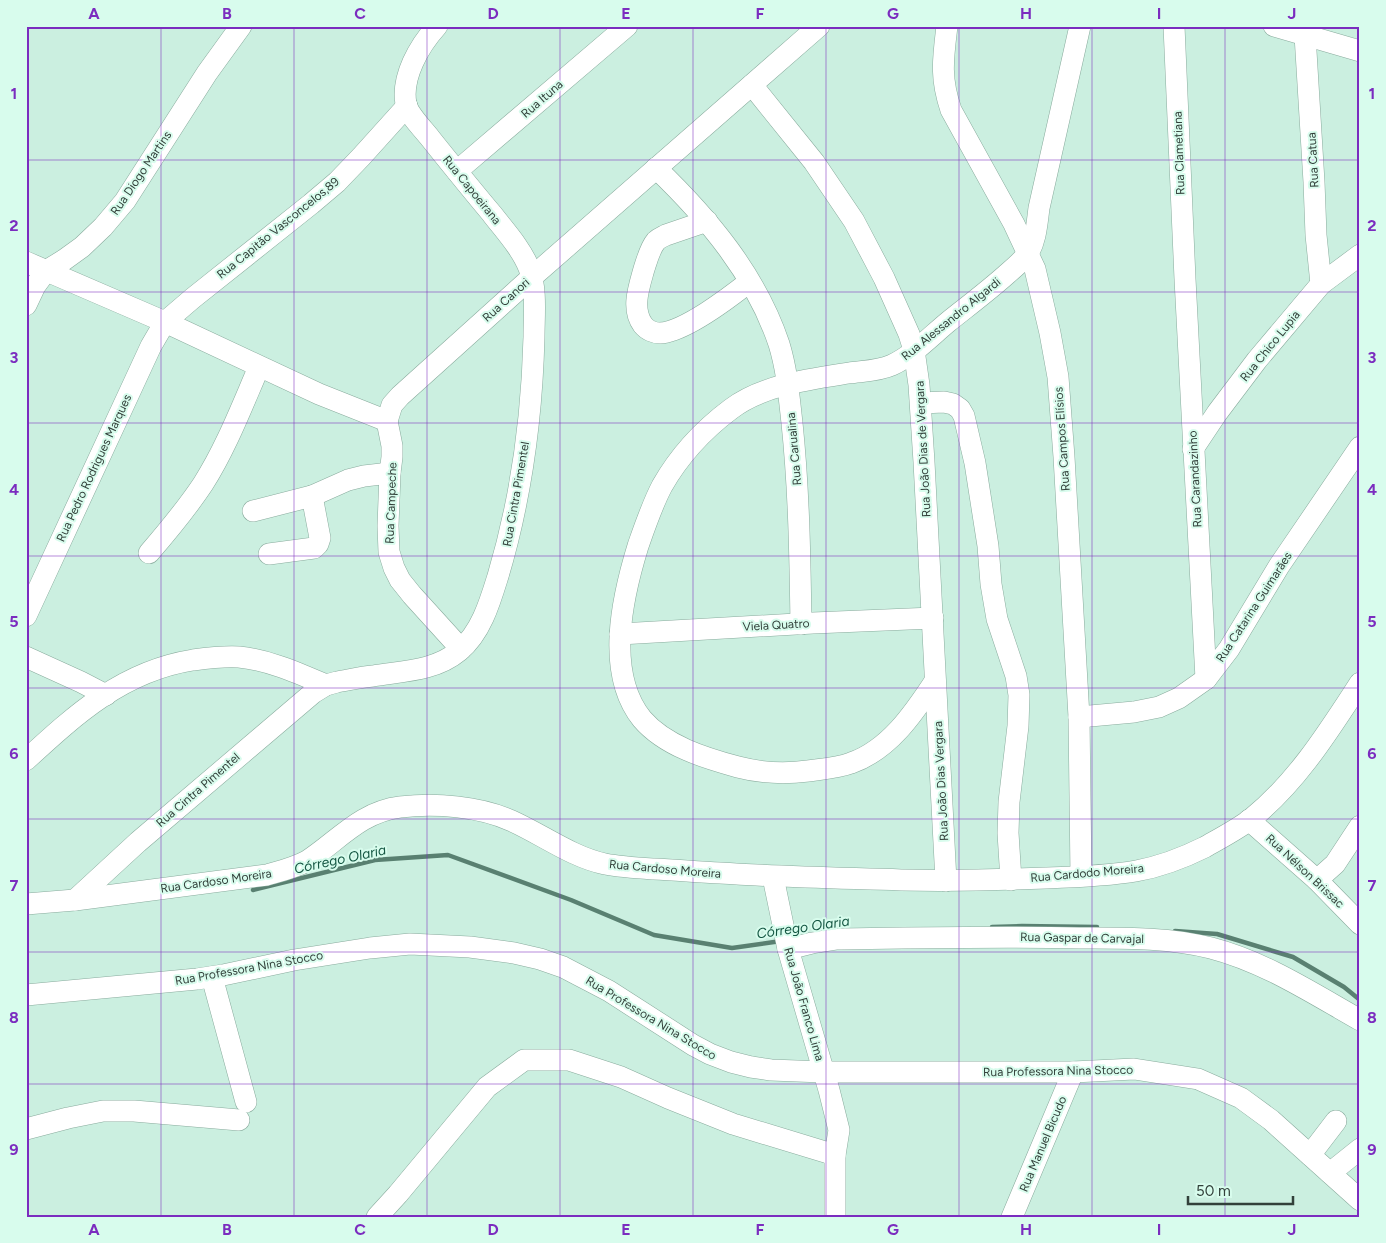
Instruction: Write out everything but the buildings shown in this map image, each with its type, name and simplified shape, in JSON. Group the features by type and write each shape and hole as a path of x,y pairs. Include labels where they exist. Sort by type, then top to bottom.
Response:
{"street":[{"name":"Rua Diogo Martins","path":"26,304 35,286 46,271 82,247 103,227 125,201 207,73 241,26"},
{"path":"406,106 408,76 419,51 437,26"},
{"name":"Rua Ituna","path":"457,172 627,26"},
{"name":"Rua Canori","path":"387,421 392,405 400,396 532,277 819,26"},
{"name":"Rua Campos Elísios","path":"947,26 943,58 945,93 951,110 1014,224 1035,269 1058,377 1079,717 1081,876"},
{"name":"Rua Alessandro Algardi","path":"935,681 902,726 877,750 852,763 789,773 752,770 690,751 664,738 643,720 630,700 622,673 620,634 623,603 645,524 662,486 681,458 704,431 733,407 788,383 892,365 914,350 1005,276 1028,253 1034,238 1080,26"},
{"name":"Rua Clametiana","path":"1174,26 1185,279"},
{"path":"1274,26 1360,51"},
{"name":"Rua Catua","path":"1305,35 1316,236 1321,284"},
{"name":"Rua João Dias de Vergara","path":"752,85 814,162 854,221 884,278 914,350 920,403 935,681"},
{"name":"Rua Capoeirana","path":"406,106 515,244 524,258 532,277"},
{"name":"Rua Capitão Vasconcelos,89","path":"164,322 337,182 406,106"},
{"name":"Rua Carualina","path":"656,168 691,202 726,245 750,282 779,344 788,383 798,489 801,624"},
{"path":"707,220 666,235 655,242 638,294 637,312 640,320 645,327 660,333 680,327 712,310 750,282"},
{"name":"Rua Chico Lupia","path":"1193,449 1217,413 1257,360 1321,284 1360,254"},
{"path":"26,262 164,322 319,394 387,421"},
{"name":"Rua Cintra Pimentel","path":"75,900 132,847 312,693 326,685 337,682 431,667 449,659 461,649 480,624 488,606 514,518 528,422 534,359 532,277"},
{"name":"Rua Carandazinho","path":"1185,279 1206,679"},
{"name":"Rua Pedro Rodrigues Marques","path":"26,616 151,346 164,322"},
{"path":"149,553 175,523 203,483 222,450 259,367"},
{"path":"920,403 944,402 953,404 960,409 964,416 975,463 997,619 1016,676 1019,695 1009,802 1008,834 1011,880"},
{"name":"Rua Campeche","path":"387,421 392,446 388,526 389,552 394,568 400,580 412,595 461,649"},
{"name":"Rua Catarina Guimarães","path":"1079,717 1159,707 1179,698 1206,679 1229,649 1279,566 1360,447"},
{"path":"253,511 312,496 348,480 390,473"},
{"path":"269,554 314,548 318,544 320,538 312,496"},
{"name":"Viela Quatro","path":"620,634 933,618"},
{"path":"26,657 106,695"},
{"path":"26,760 78,714 106,695 130,680 152,670 178,662 206,658 238,657 264,662 326,685"},
{"name":"Rua João Dias Vergara","path":"935,681 946,880"},
{"name":"Rua Cardodo Moreira","path":"946,880 1011,880 1138,871 1172,861 1203,848 1249,820 1276,797 1298,773 1323,739 1360,682"},
{"name":"Rua Cardoso Moreira","path":"26,904 75,900 267,875 288,869 307,860 357,823 379,812 398,807 424,806 471,808 498,815 559,846 604,864 775,886 946,880"},
{"name":"Rua Nélson Brissac","path":"1249,820 1317,880 1360,924"},
{"path":"1317,880 1335,864 1360,826"},
{"name":"Rua João Franco Lima","path":"775,886 788,946 839,1130 835,1155 836,1217"},
{"name":"Rua Gaspar de Carvajal","path":"788,946 838,939 1039,937 1132,938 1168,941 1210,948 1261,965 1360,1020"},
{"name":"Rua Professora Nina Stocco","path":"26,995 212,976 336,953 410,944 470,947 514,953 540,959 586,978 693,1045 719,1058 751,1067 771,1070 823,1072 1073,1072 1134,1069 1198,1079 1241,1098 1271,1120 1360,1200"},
{"path":"26,1129 103,1111 242,1111 212,976"},
{"path":"378,1217 487,1087 524,1060 570,1060 621,1077 733,1124 835,1155"},
{"name":"Rua Manuel Bicudo","path":"1012,1217 1073,1072"},
{"path":"1310,1155 1336,1122"},
{"path":"1330,1173 1360,1149"}],"waterway":[{"name":"Córrego Olaria","path":"253,890 375,860 448,855 571,900 654,935 732,948 781,941"},
{"name":"Córrego Olaria","path":"992,927 1097,927"},
{"name":"Córrego Olaria","path":"1175,931 1217,934 1293,957 1344,987 1360,1000"}]}
